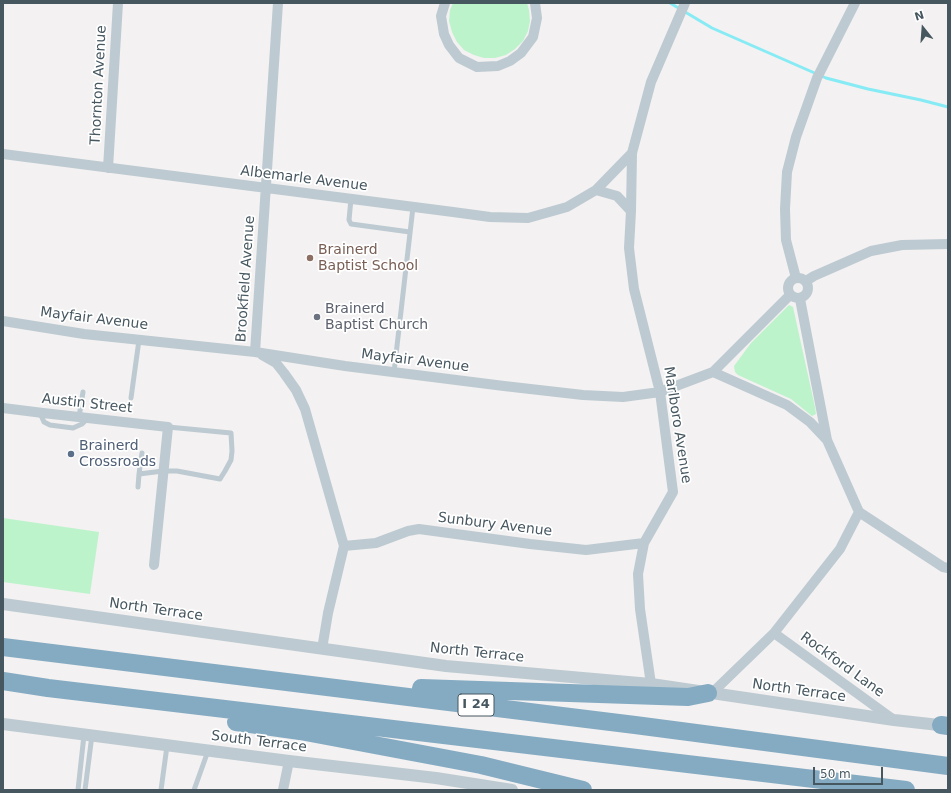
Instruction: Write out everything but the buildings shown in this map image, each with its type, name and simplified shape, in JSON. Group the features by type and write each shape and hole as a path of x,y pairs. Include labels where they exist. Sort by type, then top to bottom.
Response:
{"highway":[{"name":"I 24","path":"3,647 634,725 948,766"},
{"name":"I 24","path":"3,681 48,688 906,790"},
{"path":"307,685 688,697 710,693"},
{"path":"48,688 161,711 300,731 465,762 583,790"}],"street":[{"name":"Thornton Avenue","path":"108,168 118,3"},
{"name":"Brookfield Avenue","path":"278,3 255,352 276,363 296,390 305,409 344,546 328,613 322,649"},
{"path":"445,3 441,16 444,34 449,45 459,58 477,67 498,66 510,61 521,53 533,37 537,18 535,3"},
{"path":"855,3 819,74 796,137 787,172 785,209 786,240 801,280 809,286 808,292 805,296 800,298 795,298 790,295 788,290 788,285 791,280 801,280 814,276 871,251 902,245 948,244"},
{"name":"Marlboro Avenue","path":"651,684 640,609 638,574 644,543 673,492 660,392 634,289 629,248 632,153 651,82 682,8"},
{"name":"Marlboro Avenue","path":"596,190 632,153"},
{"name":"Albemarle Avenue","path":"3,154 490,216 528,218 567,207 596,190"},
{"path":"596,190 617,196 631,211"},
{"name":"Mayfair Avenue","path":"3,321 84,334 255,352 344,366 583,396 623,397 660,392 713,372 790,295"},
{"path":"800,298 827,440 859,512 943,567 948,568"},
{"path":"713,372 787,405 810,422 827,440"},
{"name":"Austin Street","path":"3,408 168,427"},
{"path":"154,565 168,427"},
{"path":"710,693 774,633 840,549 859,512"},
{"name":"Sunbury Avenue","path":"344,546 376,544 408,531 418,529 586,550 644,543"},
{"name":"North Terrace","path":"3,604 446,666 651,684 894,720 946,726"},
{"name":"Rockford Lane","path":"774,633 894,720"},
{"name":"South Terrace","path":"3,724 289,761 436,778 512,790"},
{"path":"283,790 289,761"}],"lane":[{"path":"351,199 349,220 351,224 410,232"},
{"path":"394,372 413,207"},
{"path":"131,398 139,340"},
{"path":"83,392 84,418"},
{"path":"139,474 177,471 220,479 225,471 231,460 231,433 168,427"},
{"path":"138,487 142,453"},
{"path":"78,790 88,735"},
{"path":"86,790 88,735"},
{"path":"161,790 167,745"},
{"path":"194,790 208,750"}],"green space":[{"path":"453,3 527,3 530,21 528,31 523,41 506,55 495,58 484,58 474,55 464,50 457,42 452,32 449,21 450,10"},
{"path":"789,305 793,307 815,407 816,414 812,416 791,399 738,375 735,372 734,366 751,343"},
{"path":"3,518 99,532 90,594 3,582"}],"waterway":[{"path":"670,3 712,28 826,78 948,107"}],"place":[{"name":"Brainerd Baptist School","path":"310,258"},
{"name":"Brainerd Baptist Church","path":"317,317"},
{"name":"Brainerd Crossroads","path":"71,454"}]}
